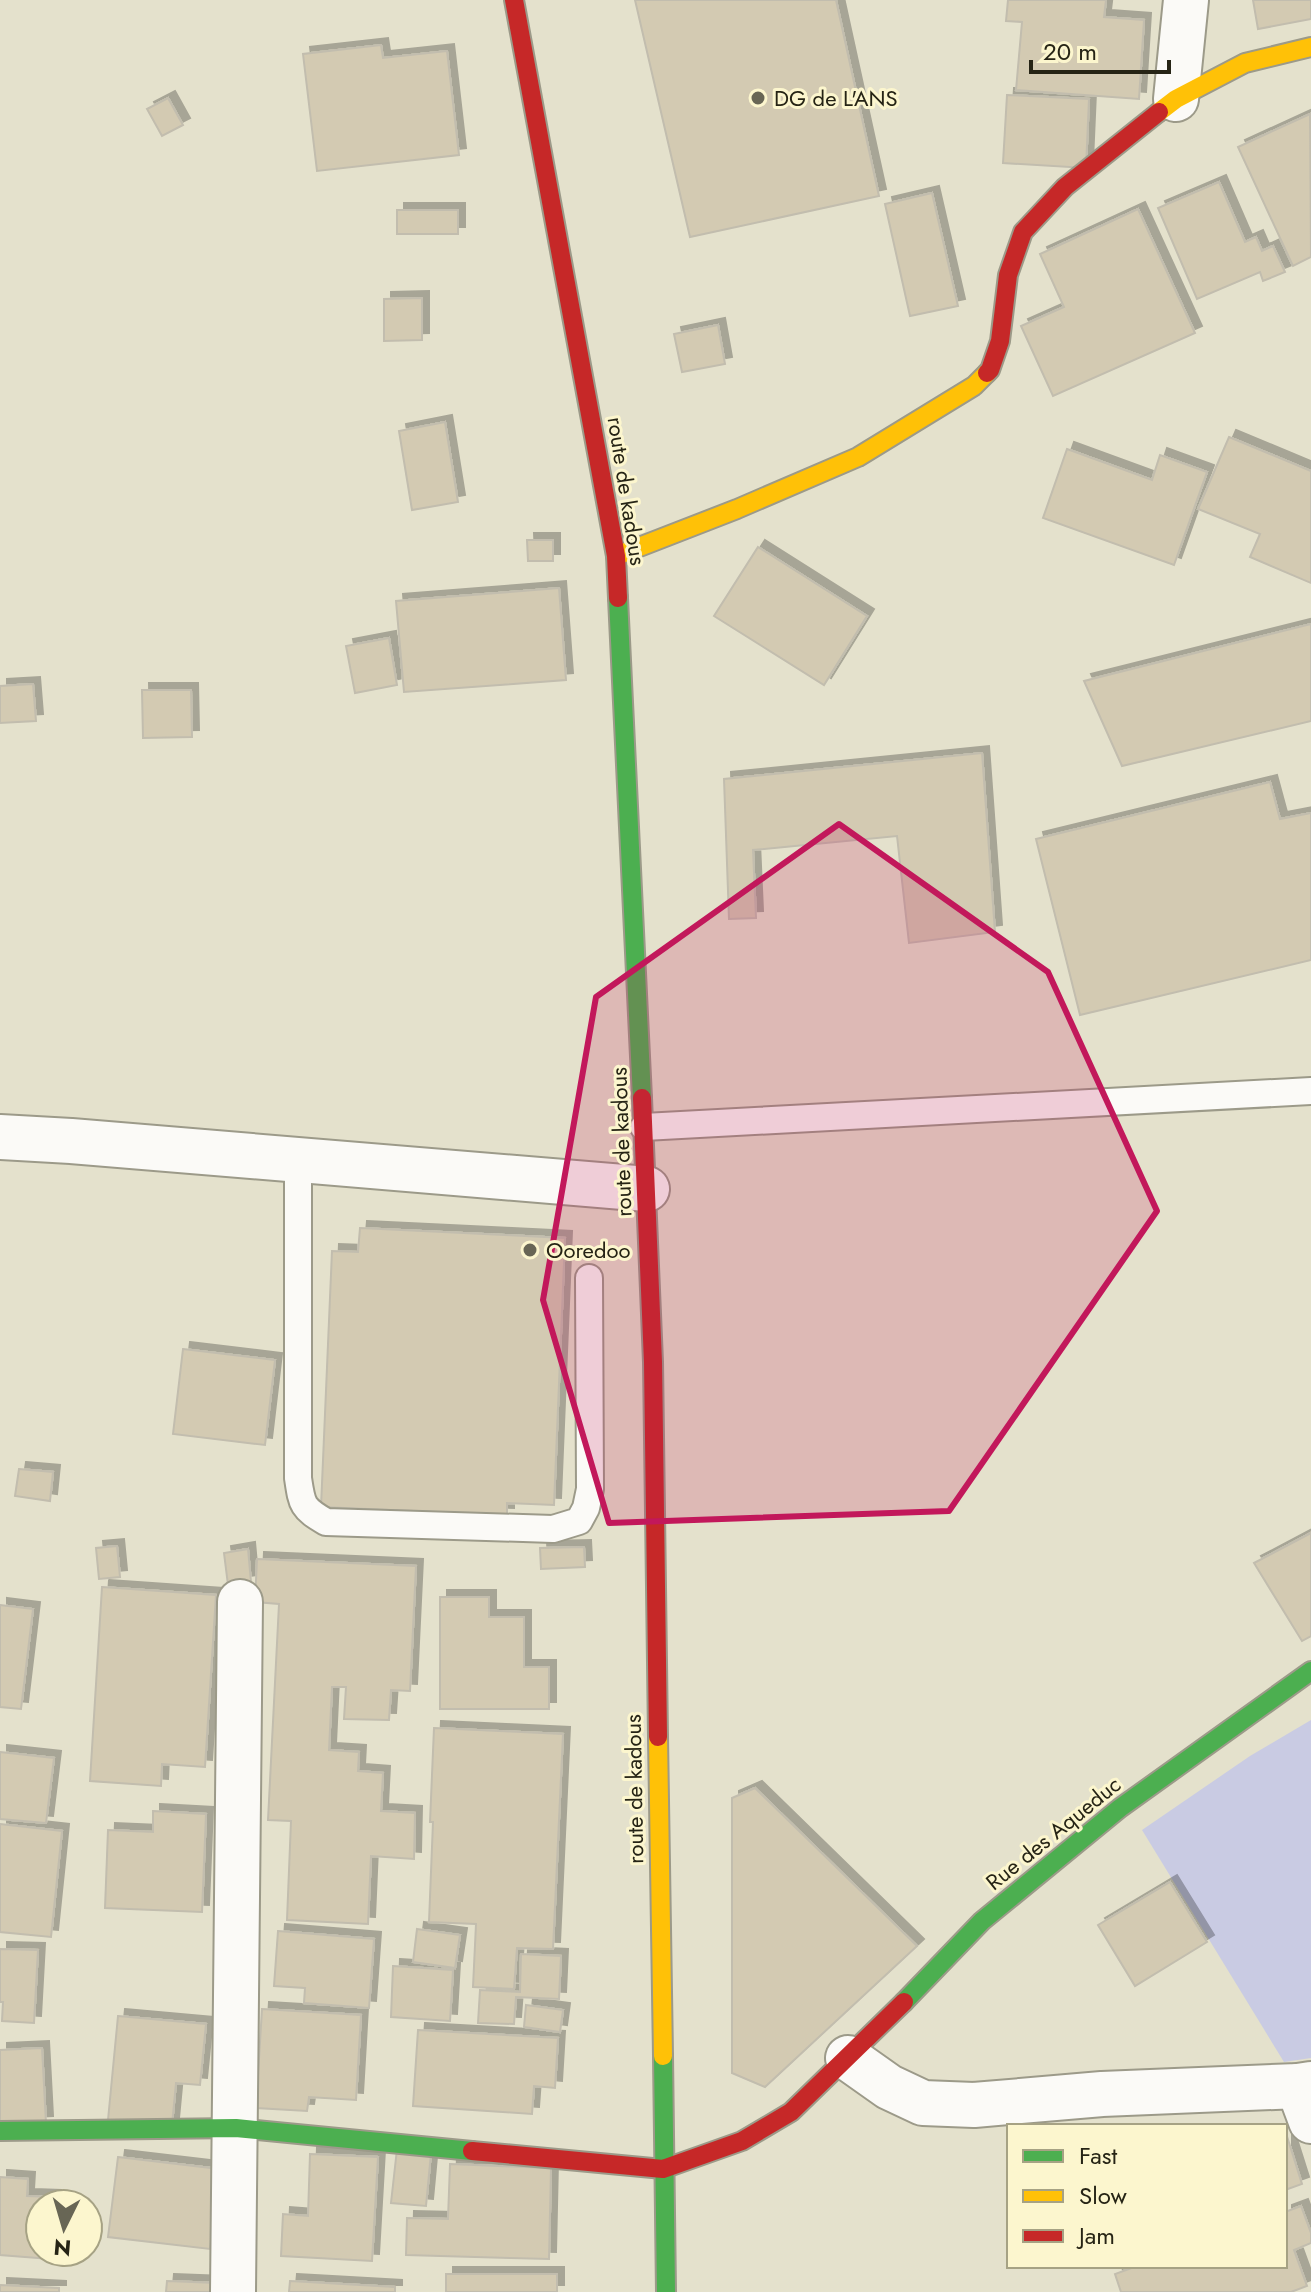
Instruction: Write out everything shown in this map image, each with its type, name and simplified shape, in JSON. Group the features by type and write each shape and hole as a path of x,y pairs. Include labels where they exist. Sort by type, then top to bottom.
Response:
{"street":[{"name":"route de kadous","path":"514,0 616,556 653,1362 666,2292"},
{"path":"1176,99 1186,0"},
{"path":"616,556 858,457 974,386 990,370 1000,341 1008,275 1023,232 1065,187 1176,99 1245,63 1311,47"},
{"path":"0,1137 647,1189"},
{"path":"233,2292 240,1602"},
{"name":"Rue des Aqueduc","path":"663,2169 742,2141 791,2112 982,1921 1120,1808 1311,1671"},
{"path":"848,2058 889,2087 923,2103 974,2105 1102,2094 1307,2097"},
{"path":"0,2131 236,2128 663,2169"}],"lane":[{"path":"644,1127 1311,1091"},
{"path":"298,1160 298,1478 301,1498 308,1512 326,1522 553,1529 579,1521 590,1489 589,1278"}],"highlighted area":[{"path":"839,824 1048,972 1157,1211 949,1511 609,1523 543,1300 596,997"}],"shaded area":[{"path":"1311,1720 1311,2058 1284,2062 1142,1830 1250,1756"}],"building":[{"name":"DG de L'ANS","path":"635,0 836,0 879,196 690,237"},
{"path":"1008,0 1106,0 1104,17 1144,20 1139,99 1016,90 1022,22 1006,21"},
{"path":"1253,0 1311,0 1311,19 1258,29"},
{"path":"381,45 383,58 447,51 459,155 317,171 303,54"},
{"path":"1007,95 1089,99 1086,168 1003,163"},
{"path":"168,98 183,125 162,136 147,109"},
{"path":"1310,114 1311,257 1293,266 1238,147"},
{"path":"1219,182 1245,242 1256,237 1262,251 1273,246 1285,272 1263,281 1260,272 1197,299 1158,208"},
{"path":"932,193 958,306 910,316 885,204"},
{"path":"1138,209 1195,333 1053,396 1021,326 1064,307 1040,254"},
{"path":"397,210 458,210 458,234 397,234"},
{"path":"422,298 422,340 384,341 384,299"},
{"path":"718,325 725,364 682,372 674,334"},
{"path":"445,422 458,502 412,510 399,431"},
{"path":"1229,437 1311,471 1311,583 1250,557 1260,534 1198,509"},
{"path":"1067,449 1152,480 1160,455 1207,472 1174,565 1043,518"},
{"path":"527,540 553,540 553,561 528,561"},
{"path":"758,547 867,616 824,685 714,616"},
{"path":"559,588 566,680 404,692 396,601"},
{"path":"1311,624 1311,721 1122,766 1084,681"},
{"path":"389,638 397,685 355,693 346,646"},
{"path":"33,684 36,721 0,723 0,686"},
{"path":"142,690 191,690 192,737 143,738"},
{"path":"982,753 995,932 909,943 897,836 753,850 756,918 729,919 724,779"},
{"path":"1270,782 1280,819 1311,813 1311,960 1080,1015 1036,839"},
{"path":"360,1228 565,1238 554,1505 507,1503 507,1515 321,1507 332,1251 358,1252"},
{"path":"183,1349 275,1360 265,1445 173,1434"},
{"path":"19,1469 53,1472 50,1501 15,1496"},
{"path":"1311,1533 1311,1636 1302,1641 1254,1563"},
{"path":"117,1546 120,1577 99,1579 96,1548"},
{"path":"584,1547 585,1567 541,1569 540,1548"},
{"path":"248,1549 251,1582 228,1585 224,1553"},
{"path":"257,1559 416,1566 410,1691 391,1690 389,1720 344,1719 346,1687 332,1687 329,1750 359,1752 358,1771 383,1773 381,1811 415,1813 414,1859 371,1856 368,1924 287,1920 291,1821 268,1820 279,1604 255,1602"},
{"path":"102,1587 216,1595 205,1767 162,1764 161,1786 90,1781"},
{"path":"440,1597 489,1597 489,1617 524,1617 524,1667 549,1667 549,1709 440,1709"},
{"path":"0,1605 33,1609 21,1709 0,1707"},
{"path":"434,1728 563,1734 553,1949 517,1948 514,1989 473,1987 476,1924 429,1922"},
{"path":"0,1752 54,1758 46,1823 0,1819"},
{"path":"755,1788 917,1946 765,2087 732,2073 732,1798"},
{"path":"153,1811 206,1814 202,1912 105,1908 108,1830 153,1832"},
{"path":"0,1824 62,1831 51,1937 0,1932"},
{"path":"1170,1882 1207,1942 1135,1986 1098,1925"},
{"path":"417,1929 460,1935 455,1968 413,1962"},
{"path":"278,1931 374,1939 369,2008 304,2003 305,1988 274,1986"},
{"path":"0,1949 38,1950 34,2023 2,2021"},
{"path":"521,1954 561,1956 559,1999 516,1997 514,2024 478,2023 480,1990 520,1992"},
{"path":"393,1966 453,1970 450,2021 391,2017"},
{"path":"526,2005 563,2010 560,2032 524,2027"},
{"path":"262,2009 361,2015 356,2100 309,2097 307,2111 256,2108"},
{"path":"118,2016 206,2024 200,2085 176,2083 172,2125 108,2120"},
{"path":"418,2030 558,2038 555,2088 534,2086 532,2114 413,2106"},
{"path":"42,2048 46,2123 0,2125 0,2050"},
{"path":"1287,2136 1302,2184 1287,2189"},
{"path":"397,2149 431,2153 426,2206 391,2203"},
{"path":"310,2154 378,2157 372,2261 281,2256 283,2214 308,2216"},
{"path":"118,2157 219,2169 210,2249 108,2237"},
{"path":"450,2164 551,2168 549,2259 406,2255 407,2218 448,2219"},
{"path":"0,2177 28,2179 27,2188 24,2188 24,2257 0,2255"},
{"path":"1301,2206 1311,2233 1311,2243 1294,2250 1307,2286 1291,2292 1121,2292 1115,2274 1132,2268 1287,2268 1287,2211"},
{"path":"446,2274 557,2274 557,2292 446,2292"},
{"path":"167,2281 217,2283 216,2292 166,2292"},
{"path":"290,2281 395,2287 395,2292 289,2292"},
{"path":"0,2285 59,2288 59,2292 0,2292"}],"traffic: fast":[{"path":"618,598 642,1098"},
{"path":"904,2002 982,1921 1120,1808 1311,1671"},
{"path":"663,2056 666,2292"},
{"path":"0,2131 236,2128 472,2151"}],"traffic: slow":[{"path":"1159,112 1176,99 1245,63 1311,47"},
{"path":"616,556 858,457 974,386 987,373"},
{"path":"658,1737 663,2056"}],"traffic: jam":[{"path":"514,0 616,556 618,598"},
{"path":"987,373 1000,341 1008,275 1023,232 1065,187 1159,112"},
{"path":"642,1098 653,1362 658,1737"},
{"path":"472,2151 663,2169 742,2141 791,2112 904,2002"}],"place":[{"name":"DG de L'ANS","path":"758,98"},
{"name":"Ooredoo","path":"530,1250"}]}
